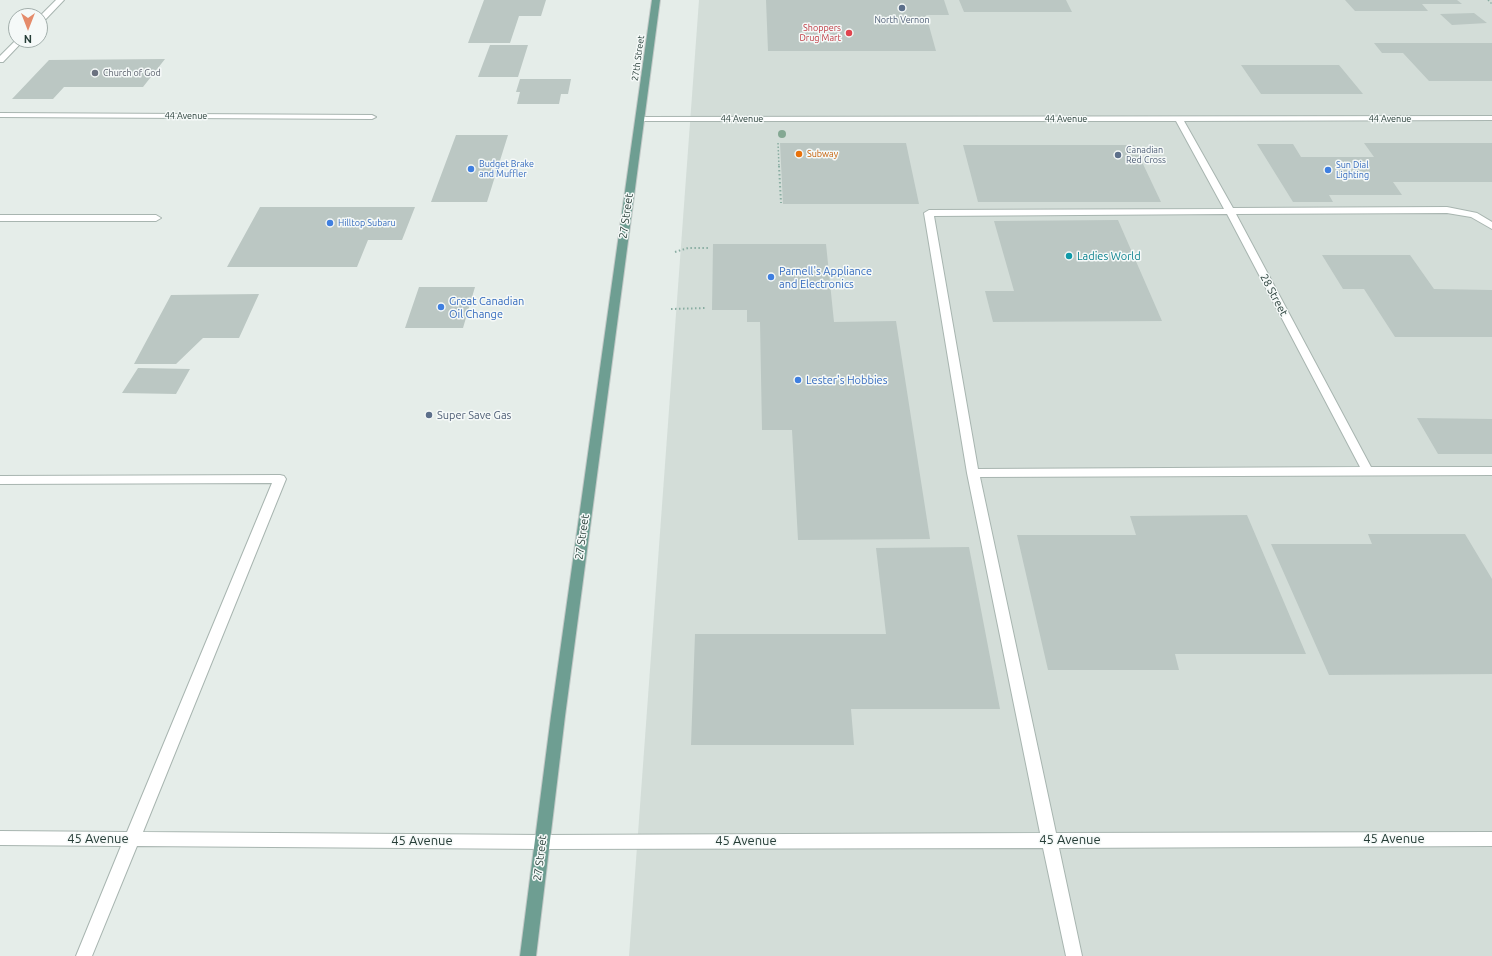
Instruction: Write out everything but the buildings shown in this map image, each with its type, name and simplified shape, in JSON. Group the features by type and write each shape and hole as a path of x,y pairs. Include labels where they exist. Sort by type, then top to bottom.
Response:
{"main road":[{"name":"27th Street","path":"640,119 656,0"},
{"name":"27 Street","path":"528,956 619,266 640,119"}],"street":[{"path":"48,12 60,0"},
{"path":"0,60 12,48"},
{"name":"44 Avenue","path":"0,116 372,117"},
{"name":"44 Avenue","path":"640,119 1492,118"},
{"name":"28 Street","path":"1179,119 1230,211 1368,472"},
{"path":"1074,956 973,473 929,213 1447,210 1474,215 1492,226"},
{"path":"0,218 156,218"},
{"path":"973,473 1492,472"},
{"path":"0,480 280,479 84,956"},
{"name":"45 Avenue","path":"0,838 542,842 1492,839"}],"path":[{"path":"1488,0 1492,4"},
{"path":"777,138 781,203"},
{"path":"675,252 688,248 708,248"},
{"path":"671,309 706,308"}],"shaded area":[{"path":"699,0 1492,0 1492,956 629,956"}],"place":[{"name":"North Vernon","path":"902,8"},
{"name":"Shoppers Drug Mart","path":"849,33"},
{"name":"Church of God","path":"95,73"},
{"name":"Subway","path":"799,154"},
{"name":"Canadian Red Cross","path":"1118,155"},
{"name":"Budget Brake and Muffler","path":"471,169"},
{"name":"Sun Dial Lighting","path":"1328,170"},
{"name":"Hilltop Subaru","path":"330,223"},
{"name":"Ladies World","path":"1069,256"},
{"name":"Parnell's Appliance and Electronics","path":"771,277"},
{"name":"Great Canadian Oil Change","path":"441,307"},
{"name":"Lester's Hobbies","path":"798,380"},
{"name":"Super Save Gas","path":"429,415"}]}
